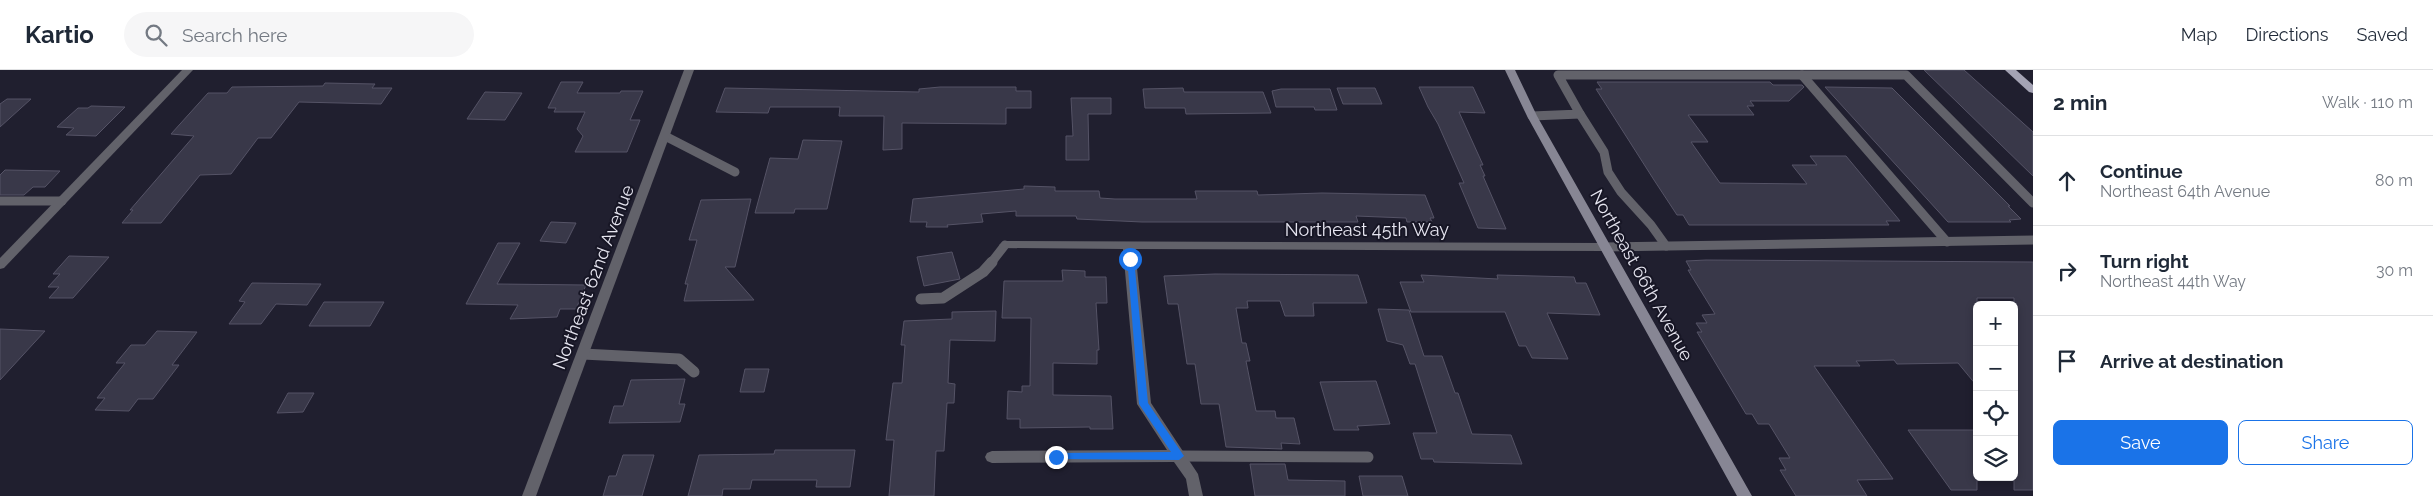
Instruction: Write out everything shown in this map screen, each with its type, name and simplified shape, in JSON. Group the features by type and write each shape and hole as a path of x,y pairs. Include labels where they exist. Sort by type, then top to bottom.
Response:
{"main road":[{"path":"2010,70 2033,90"}],"street":[{"path":"0,265 188,70"},
{"name":"Northeast 62nd Avenue","path":"529,496 689,70"},
{"name":"Northeast 66th Avenue","path":"1510,70 1532,116 1745,496"},
{"name":"Northeast 45th Way","path":"1005,245 1605,247"},
{"path":"1129,246 1144,404 1193,478 1196,496"},
{"path":"992,457 1179,456"}],"lane":[{"path":"1666,246 1651,225 1621,192 1608,172 1604,152 1558,75 1906,75 2033,203"},
{"path":"1802,75 1947,242"},
{"path":"1532,116 1580,114"},
{"path":"665,136 688,146 735,172"},
{"path":"0,201 62,201"},
{"path":"1605,247 2033,240"},
{"path":"921,299 943,298 975,278 983,272 1005,245"},
{"path":"583,354 679,359 694,372"},
{"path":"1179,456 1368,457"}],"building":[{"path":"1924,70 1964,70 2033,132 2033,176"},
{"path":"561,82 583,82 577,93 643,91 630,120 640,120 627,152 575,152 583,136 577,129 585,112 554,112 556,108 548,108"},
{"path":"1597,82 1770,82 1773,85 1802,85 1804,87 1789,101 1750,101 1754,106 1747,106 1754,115 1688,115 1708,142 1691,142 1720,183 1807,184 1792,165 1817,165 1810,156 1846,156 1900,221 1886,221 1889,225 1689,225 1683,215 1677,215 1654,180 1596,89 1602,89"},
{"path":"325,83 375,84 372,88 392,88 381,104 299,102 271,138 258,138 231,174 200,175 161,223 122,223 133,210 130,210 194,136 171,134 208,93 227,93 232,87 323,86"},
{"path":"940,87 1016,87 1016,91 1031,91 1031,108 1006,108 1006,124 902,123 902,149 883,150 884,116 839,116 840,107 770,107 768,113 716,112 725,88 919,92 919,89"},
{"path":"1419,87 1473,87 1485,113 1459,112 1483,165 1480,165 1485,176 1483,176 1506,229 1478,228 1459,183 1464,183"},
{"path":"1825,87 1892,88 2021,219 2009,220 2011,222 1948,222"},
{"path":"1183,88 1184,92 1263,92 1271,113 1186,114 1185,108 1145,108 1143,89"},
{"path":"1337,88 1375,88 1382,104 1343,104"},
{"path":"1281,89 1330,89 1337,110 1315,110 1314,107 1276,107 1272,91"},
{"path":"485,92 522,93 505,120 467,119"},
{"path":"1071,98 1111,98 1111,114 1088,114 1089,160 1066,160 1066,136 1073,136"},
{"path":"7,99 31,99 0,127 0,104"},
{"path":"91,106 125,107 96,136 66,135 74,128 57,127 78,108 88,108"},
{"path":"803,140 842,141 827,209 795,209 794,213 755,213 770,158 798,159"},
{"path":"5,170 60,171 45,187 33,187 24,195 0,195 0,175"},
{"path":"1024,186 1055,187 1055,191 1099,191 1100,198 1115,199 1197,199 1195,191 1257,191 1258,195 1322,193 1425,195 1434,218 1430,218 1432,222 1407,222 1406,218 1356,216 1358,222 1142,222 1077,219 1076,216 1016,216 1016,211 981,214 983,222 947,225 948,227 926,227 927,222 910,222 913,199 1024,189"},
{"path":"751,199 735,267 725,267 754,300 684,301 688,284 685,284 697,240 689,240 701,200"},
{"path":"551,222 576,223 566,243 540,241"},
{"path":"498,243 520,243 497,284 586,285 576,309 560,309 557,317 510,319 518,305 466,304"},
{"path":"952,252 960,279 924,286 917,257"},
{"path":"69,256 109,257 73,298 49,298 59,287 48,287 60,274 53,274"},
{"path":"1686,261 2033,262 2033,490 2014,490 2014,481 2018,481 2018,301 2014,301 2014,298 1977,298 1977,301 1973,301 1973,381 1958,363 1897,364 1894,360 1856,361 1860,366 1814,366 1893,479 1857,480 1867,496 1796,496 1780,470 1786,470 1779,458 1790,458 1769,424 1758,424 1752,414 1746,414 1697,332 1702,332 1696,323 1707,323 1702,315 1715,314 1688,270 1691,270"},
{"path":"1062,270 1085,271 1085,277 1106,277 1107,303 1096,303 1099,350 1097,350 1097,364 1053,363 1053,395 1111,396 1113,429 1090,429 1090,427 1020,428 1020,419 1007,419 1008,391 1022,392 1022,386 1030,386 1031,318 1002,318 1004,281 1063,281"},
{"path":"1215,274 1358,275 1367,303 1313,303 1314,316 1285,316 1280,301 1247,301 1248,308 1236,308 1242,343 1246,343 1250,361 1246,361 1256,411 1275,411 1276,418 1294,418 1300,444 1281,443 1282,449 1226,447 1219,404 1201,404 1195,364 1187,364 1178,304 1168,304 1164,276"},
{"path":"1421,275 1498,279 1497,275 1574,277 1576,283 1586,283 1600,315 1547,313 1568,359 1532,358 1526,346 1519,346 1505,312 1411,312 1400,282 1424,282"},
{"path":"252,283 321,284 307,305 276,304 261,324 229,324 245,302 239,301"},
{"path":"324,302 384,302 370,326 309,326"},
{"path":"1378,309 1409,310 1424,356 1442,356 1455,393 1458,393 1472,434 1511,435 1522,464 1434,462 1433,459 1421,459 1413,433 1437,433 1415,364 1410,364 1403,345 1387,341"},
{"path":"996,311 995,341 950,340 948,383 955,384 954,403 947,403 944,451 936,451 934,496 889,496 894,440 886,440 893,383 902,383 905,345 901,345 904,321 952,319 952,312"},
{"path":"0,329 45,331 0,380"},
{"path":"157,331 197,332 172,365 179,365 153,399 138,399 129,411 95,410 105,398 97,398 125,363 116,363 131,345 145,345"},
{"path":"745,369 769,369 764,392 740,392"},
{"path":"685,379 679,404 685,404 680,422 609,423 614,406 623,406 631,380"},
{"path":"1376,381 1390,424 1357,426 1359,430 1334,430 1320,382"},
{"path":"288,393 314,393 303,412 277,413"},
{"path":"1908,430 1973,430 1973,481 1977,481 1977,490 1951,490"},
{"path":"775,450 855,450 850,487 816,487 817,480 752,480 750,489 723,489 722,496 688,496 699,455 774,454"},
{"path":"623,455 654,455 642,496 603,496 609,476 616,476"},
{"path":"1250,464 1285,464 1288,480 1345,481 1345,496 1255,496"},
{"path":"1359,476 1402,476 1408,496 1363,496"}],"route":[{"path":"1056,457 1179,456 1144,404 1130,259"}]}
